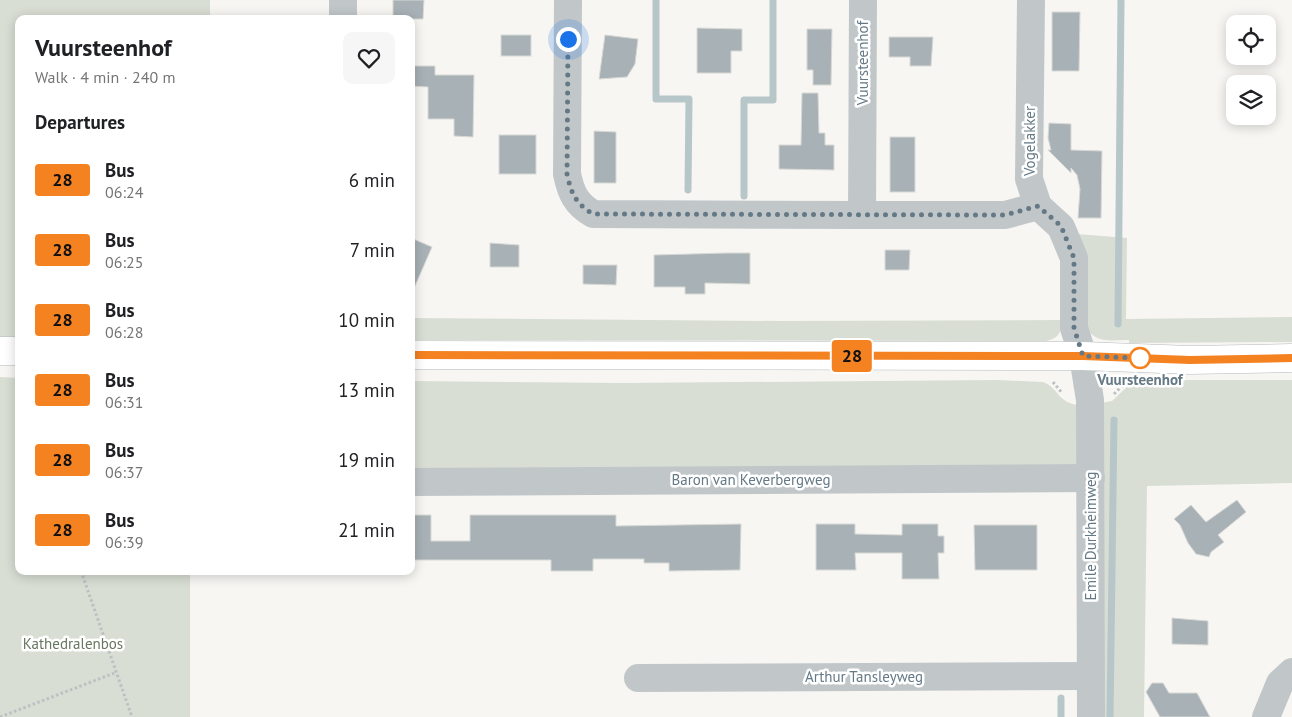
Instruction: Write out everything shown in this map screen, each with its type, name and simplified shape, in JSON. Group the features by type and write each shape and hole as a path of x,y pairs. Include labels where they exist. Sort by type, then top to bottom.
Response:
{"street":[{"path":"343,0 343,15"},
{"path":"568,0 567,174 571,191 580,206 593,214 1005,215 1038,206"},
{"name":"Vuursteenhof","path":"862,215 863,0"},
{"name":"Vogelakker","path":"1030,0 1029,180 1038,206 1061,226 1074,258 1074,328 1083,356"},
{"path":"0,351 15,351"},
{"path":"415,355 1083,356 1190,360 1292,358"},
{"name":"Emile Durkheimweg","path":"1083,356 1090,400 1091,717"},
{"name":"Baron van Keverbergweg","path":"415,482 1091,478"},
{"path":"1266,717 1280,683 1292,672"},
{"name":"Arthur Tansleyweg","path":"638,678 1091,676"}],"path":[{"path":"82,575 132,717"},
{"path":"0,717 117,672"}],"green space":[{"path":"0,0 210,0 210,15 15,15 15,339 0,339"},
{"path":"1077,234 1127,238 1126,319 1292,317 1292,342 1129,343 1129,340 1105,340 1095,337 1086,328"},
{"path":"415,318 778,321 1063,320 1059,334 1046,341 415,340"},
{"name":"Kathedralenbos","path":"0,377 15,378 15,575 190,575 190,717 0,717"},
{"path":"997,380 1043,382 1065,401 1077,405 1078,461 1075,466 415,472 415,381 624,383"},
{"path":"1163,380 1292,380 1292,483 1147,486 1144,717 1097,717 1102,403 1112,401 1131,383"}],"building":[{"path":"393,0 424,0 423,19 415,19 415,15 393,15"},
{"path":"1052,12 1080,12 1079,71 1052,71"},
{"path":"697,28 742,29 742,51 731,51 731,73 697,73"},
{"path":"807,29 832,29 831,85 813,85 813,70 807,70"},
{"path":"501,35 531,35 531,56 501,56"},
{"path":"605,35 638,39 635,64 627,77 599,79"},
{"path":"889,37 933,37 931,66 910,66 910,57 889,57"},
{"path":"415,66 435,66 435,75 474,75 473,137 454,136 454,119 428,119 428,87 415,86"},
{"path":"802,93 818,93 819,133 825,133 825,145 834,145 834,170 779,169 779,145 801,145"},
{"path":"1049,123 1071,124 1071,150 1102,151 1101,218 1078,218 1080,189 1077,175 1071,168 1071,173 1048,150 1051,150 1048,138"},
{"path":"594,131 616,132 616,183 594,183"},
{"path":"499,135 536,135 536,174 499,174"},
{"path":"890,137 915,137 915,192 890,192"},
{"path":"415,240 432,247 415,286"},
{"path":"490,243 519,245 519,267 490,267"},
{"path":"885,250 910,250 909,270 885,270"},
{"path":"750,253 750,284 705,283 705,294 685,294 685,287 654,287 654,255"},
{"path":"583,265 617,265 616,285 583,284"},
{"path":"1237,500 1246,512 1218,535 1224,542 1211,552 1209,557 1196,554 1188,543 1180,525 1174,519 1191,505 1206,522"},
{"path":"415,515 431,515 431,541 470,541 470,515 616,515 616,526 741,524 740,570 669,571 669,563 644,563 644,559 593,559 593,571 551,571 551,560 415,560"},
{"path":"816,524 855,524 855,534 902,535 902,524 938,524 938,536 944,536 944,553 938,553 939,579 902,579 902,553 855,553 856,570 816,570"},
{"path":"974,525 1037,525 1037,570 975,570"},
{"path":"1172,618 1208,621 1208,645 1172,644"},
{"path":"1152,683 1163,683 1169,693 1197,693 1210,717 1160,717 1146,692"}],"waterway":[{"path":"656,0 656,99 689,99 688,190"},
{"path":"744,196 744,100 773,100 773,0"},
{"path":"1118,324 1121,0"},
{"path":"1110,717 1114,420"},
{"path":"1061,698 1061,717"}],"bus line":[{"name":"28","path":"415,355 1083,356 1190,360 1292,358"}],"place":[{"name":"Vuursteenhof","path":"1140,358"}],"route":[{"path":"568,39 567,174 571,191 580,206 593,214 1005,215 1038,206 1061,226 1074,258 1074,328 1083,356 1140,358"}]}
